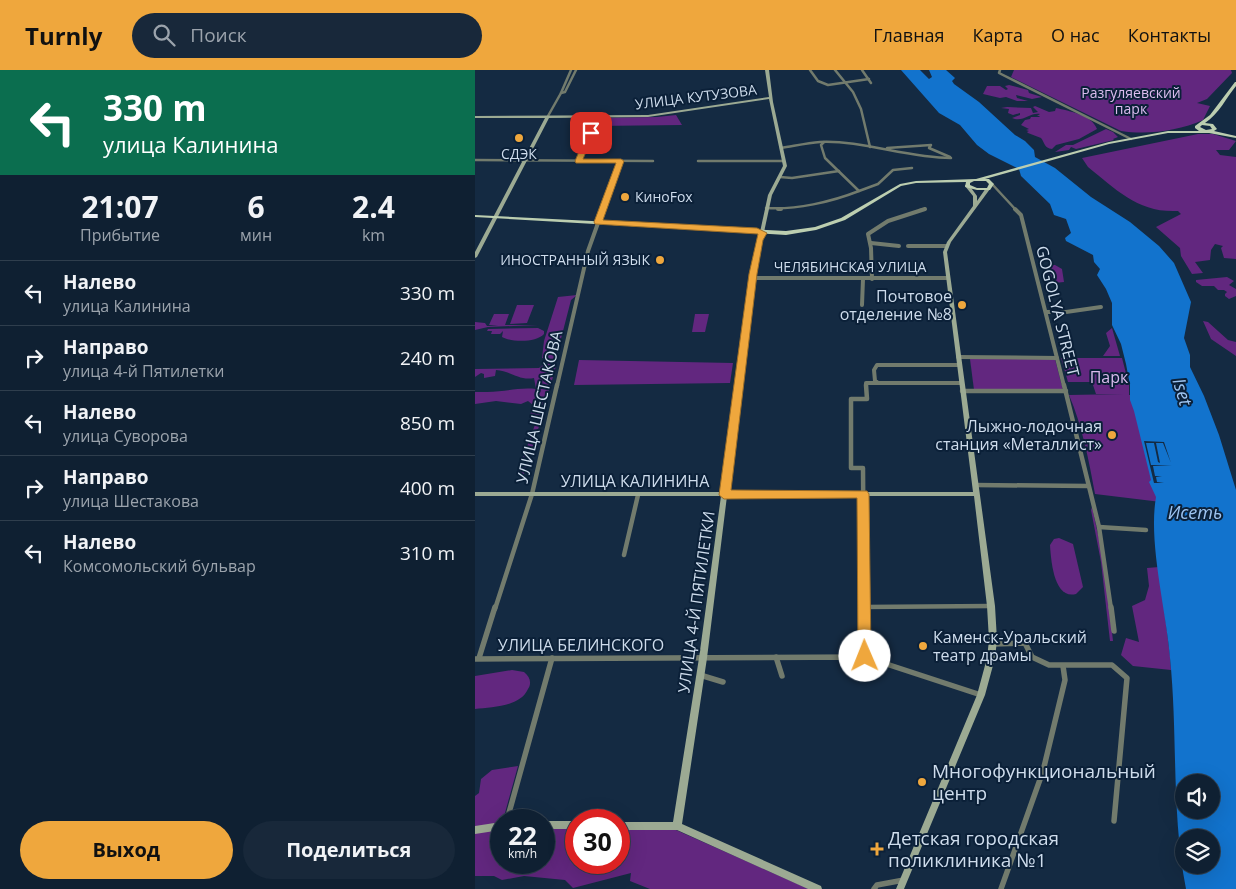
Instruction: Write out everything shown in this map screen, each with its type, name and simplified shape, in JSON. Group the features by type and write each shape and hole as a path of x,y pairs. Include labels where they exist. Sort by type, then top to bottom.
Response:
{"main road":[{"path":"767,70 784,161"},
{"path":"1215,127 1212,123 1213,116 1227,93 1236,83"},
{"name":"УЛИЦА КУТУЗОВА","path":"475,117 661,115 771,98"},
{"path":"475,256 548,116"},
{"path":"1199,125 1213,116"},
{"path":"1199,125 1199,129 1207,132 1234,137"},
{"path":"967,186 968,182 1051,158 1093,147 1199,125 1215,127 1234,137"},
{"path":"1168,132 1207,132 1215,130 1215,127"},
{"name":"УЛИЦА 4-Й ПЯТИЛЕТКИ","path":"677,826 703,658 759,240 766,208 773,186 784,170 784,161"},
{"path":"902,885 981,695 991,658 993,644 991,606 962,391 946,249 992,184 1001,175 1011,170"},
{"path":"475,220 495,219 598,224 757,235 762,233 794,233 816,228 859,211 897,186 911,183 976,180 988,181 992,184"},
{"path":"943,181 974,189 988,189"},
{"path":"967,186 976,199 974,207"},
{"path":"475,216 495,219"},
{"name":"УЛИЦА КАЛИНИНА","path":"475,494 975,494"},
{"path":"630,826 677,826 818,889"},
{"path":"475,830 490,828"}],"street":[{"path":"548,116 571,70"},
{"path":"561,93 565,92 576,70"},
{"path":"810,70 818,81 828,85 869,79"},
{"path":"835,70 853,92 861,109 870,147"},
{"path":"862,70 871,83"},
{"path":"1000,70 999,73 1131,139"},
{"path":"578,161 598,116"},
{"path":"781,148 810,142 824,142 870,147 927,158 951,158 929,148 931,145 881,149"},
{"path":"824,142 821,145 823,155 859,191"},
{"path":"475,160 653,161"},
{"name":"УЛИЦА ШЕСТАКОВА","path":"477,658 532,494 588,251 621,161"},
{"path":"698,162 784,161"},
{"path":"766,208 780,209 841,198 873,187 886,178 893,170 912,168"},
{"path":"780,177 792,178 839,171"},
{"name":"GOGOLYA STREET","path":"992,184 999,194 1021,215 1099,527 1114,632"},
{"path":"988,189 999,194"},
{"path":"873,279 871,243 868,234 878,224 925,209"},
{"path":"871,243 899,246"},
{"path":"908,246 946,249"},
{"name":"ЧЕЛЯБИНСКАЯ УЛИЦА","path":"753,278 948,278"},
{"path":"863,279 863,305"},
{"path":"1046,312 1066,312 1101,307"},
{"path":"958,357 1057,358"},
{"path":"877,382 875,381 874,370 877,366 959,365"},
{"path":"865,656 863,468 851,468 851,399 867,399 866,383 961,383"},
{"path":"962,391 1066,391"},
{"path":"974,485 1089,486"},
{"path":"624,555 638,494"},
{"path":"1099,527 1147,530"},
{"path":"864,607 991,606"},
{"path":"993,644 1025,643 1033,657 1049,665 1112,665 1127,678 1113,821"},
{"name":"УЛИЦА БЕЛИНСКОГО","path":"477,658 865,656 981,695"},
{"path":"776,657 782,676"},
{"path":"510,809 552,658"},
{"path":"1001,889 1043,771 1065,680 1063,666"},
{"path":"700,675 723,682"},
{"path":"874,889 877,885 902,885"}],"green space":[{"name":"Разгуляевский парк","path":"1014,70 1231,70 1232,73 1207,99 1197,103 1210,106 1203,120 1173,129 1142,133 1121,131 1011,77"},
{"path":"1009,85 1028,90 1029,93 1042,97 1032,99 1016,95 1017,98 1028,101 1017,101 1006,97 1000,98 983,94 987,86 1000,86 1006,90 1008,89 1005,86"},
{"path":"1035,106 1049,112 1055,111 1056,108 1085,117 1097,129 1079,139 1056,145 1052,149 1046,146 1041,138 1028,133 1029,131 1026,130 1029,129 1021,125 1025,120 1031,117 1039,117 1037,116 1040,114 1016,119 1012,118 1020,115 1020,113 1013,115 1008,113 1009,109 1001,108 1031,108 1033,113 1038,112 1033,107"},
{"path":"676,115 682,125 595,126 598,118"},
{"path":"1106,129 1118,137 1114,140 1076,149 1071,147 1069,150 1055,152 1066,145 1073,145"},
{"path":"1198,134 1213,134 1236,141 1229,150 1216,150 1220,155 1236,157 1236,259 1224,258 1221,248 1223,246 1215,244 1211,250 1210,260 1195,262 1203,273 1192,274 1181,256 1180,248 1156,227 1181,214 1178,211 1164,211 1151,208 1129,198 1088,167 1082,158"},
{"path":"1049,265 1055,265 1062,269 1064,282 1054,283 1049,280 1045,268"},
{"path":"1227,277 1234,281 1229,285 1236,289 1236,296 1229,299 1225,296 1227,292 1224,290 1218,290 1214,286 1202,286 1196,282 1196,280"},
{"path":"577,295 571,300 556,358 550,360 542,358 544,341 558,297"},
{"path":"517,305 534,305 527,323 510,324"},
{"path":"494,314 509,314 505,325 538,325 488,327 475,330 475,322 485,323 487,326 498,326 489,325"},
{"path":"695,314 709,314 705,332 692,332"},
{"path":"1203,321 1208,322 1228,340 1236,342 1236,356 1211,339"},
{"path":"538,328 544,331 544,334 535,339 523,341 502,337 503,331 500,334 491,334 492,331 487,331 488,329"},
{"path":"1112,328 1120,356 1103,356 1110,346 1106,333"},
{"name":"Лыжно-лодочная станция «Металлист»","path":"1061,358 1122,358 1129,385 1129,395 1131,395 1161,502 1095,494 1088,456 1069,395 1123,394 1096,394 1092,382 1068,382"},
{"name":"Парк","path":"970,359 1055,359 1063,390 974,390"},
{"path":"579,360 733,363 730,383 574,385"},
{"path":"554,363 556,366 542,416 530,416 533,405 528,401 521,404 496,401 475,404 475,392 536,389 534,378 519,377 496,370 495,376 484,378 484,374 481,373 475,377 475,369 539,368 544,364"},
{"path":"541,420 524,474 517,474 536,422"},
{"path":"1092,507 1104,562 1113,641 1110,641 1101,562"},
{"path":"1059,538 1073,544 1083,587 1076,594 1069,594 1063,591 1055,578 1050,545 1054,539"},
{"path":"1159,567 1171,670 1133,666 1121,655 1126,638 1139,642 1132,606 1145,600 1149,586 1147,568"},
{"path":"512,670 524,672 529,678 530,685 524,695 505,705 475,709 475,676"},
{"path":"518,766 506,809 490,809 490,874 555,874 555,829 565,829 565,874 627,874 573,888 565,880 524,876 502,880 494,876 475,876 475,796 479,793 481,779 492,770"},
{"path":"630,830 676,830 809,889 650,889 630,881"}],"water":[{"name":"Исеть","path":"901,70 920,70 929,79 932,77 929,70 946,70 955,78 952,81 954,84 979,102 1015,135 1025,141 1034,150 1035,157 1055,168 1091,197 1130,222 1159,246 1174,263 1191,302 1184,338 1190,355 1190,367 1204,396 1219,435 1236,490 1236,889 1186,889 1183,874 1220,874 1220,829 1178,829 1177,819 1220,819 1220,774 1175,774 1170,658 1154,535 1156,497 1149,482 1151,480 1130,400 1130,385 1121,344 1112,325 1112,303 1097,275 1100,269 1094,262 1093,255 1066,241 1065,238 1071,233 1066,219 1054,215 1050,204 1021,176 1019,169 989,154 977,145 960,125 939,113"}],"pier":[{"path":"1144,441 1164,442 1171,463 1163,443 1156,443 1160,463 1158,462 1154,443 1146,443 1151,465 1172,465 1153,466 1155,476 1162,476 1156,477 1157,482 1164,483 1154,483"}],"place":[{"name":"СДЭК","path":"519,138"},
{"name":"КиноFox","path":"625,197"},
{"name":"ИНОСТРАННЫЙ ЯЗЫК","path":"660,260"},
{"name":"Почтовое отделение №8","path":"962,305"},
{"name":"Лыжно-лодочная станция «Металлист»","path":"1112,435"},
{"name":"Каменск-Уральский театр драмы","path":"923,646"},
{"name":"Многофункциональный центр","path":"922,782"},
{"name":"Детская городская поликлиника №1","path":"877,849"}],"route":[{"path":"591,133 578,161 621,161 598,222 757,231 762,233 753,274 724,495 863,494 865,656"}],"water label":[{"name":"Iset","path":"1182,392"}]}
